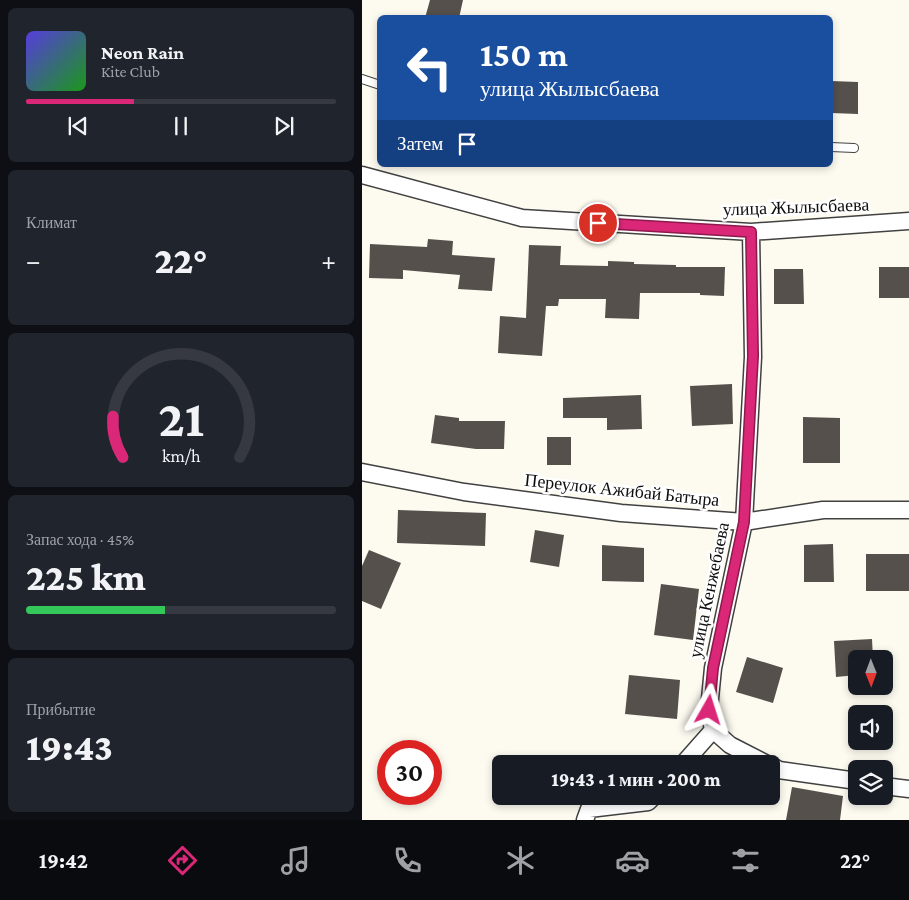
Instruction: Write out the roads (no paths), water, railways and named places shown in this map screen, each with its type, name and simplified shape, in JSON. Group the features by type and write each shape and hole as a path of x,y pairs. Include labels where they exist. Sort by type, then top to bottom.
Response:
{"street":[{"name":"улица Жылысбаева","path":"362,175 522,218 751,232 908,221"},
{"name":"улица Кенжебаева","path":"713,730 709,710 713,668 744,522 753,356 751,232"},
{"name":"Переулок Ажибай Батыра","path":"362,472 464,492 621,512 744,522 823,510 908,510"},
{"path":"691,755 713,730 730,745 749,755"},
{"path":"780,770 848,781"},
{"path":"893,787 908,789"},
{"path":"585,820 589,809 623,805"}],"lane":[{"path":"362,79 377,84"},
{"path":"833,146 854,148"}]}
